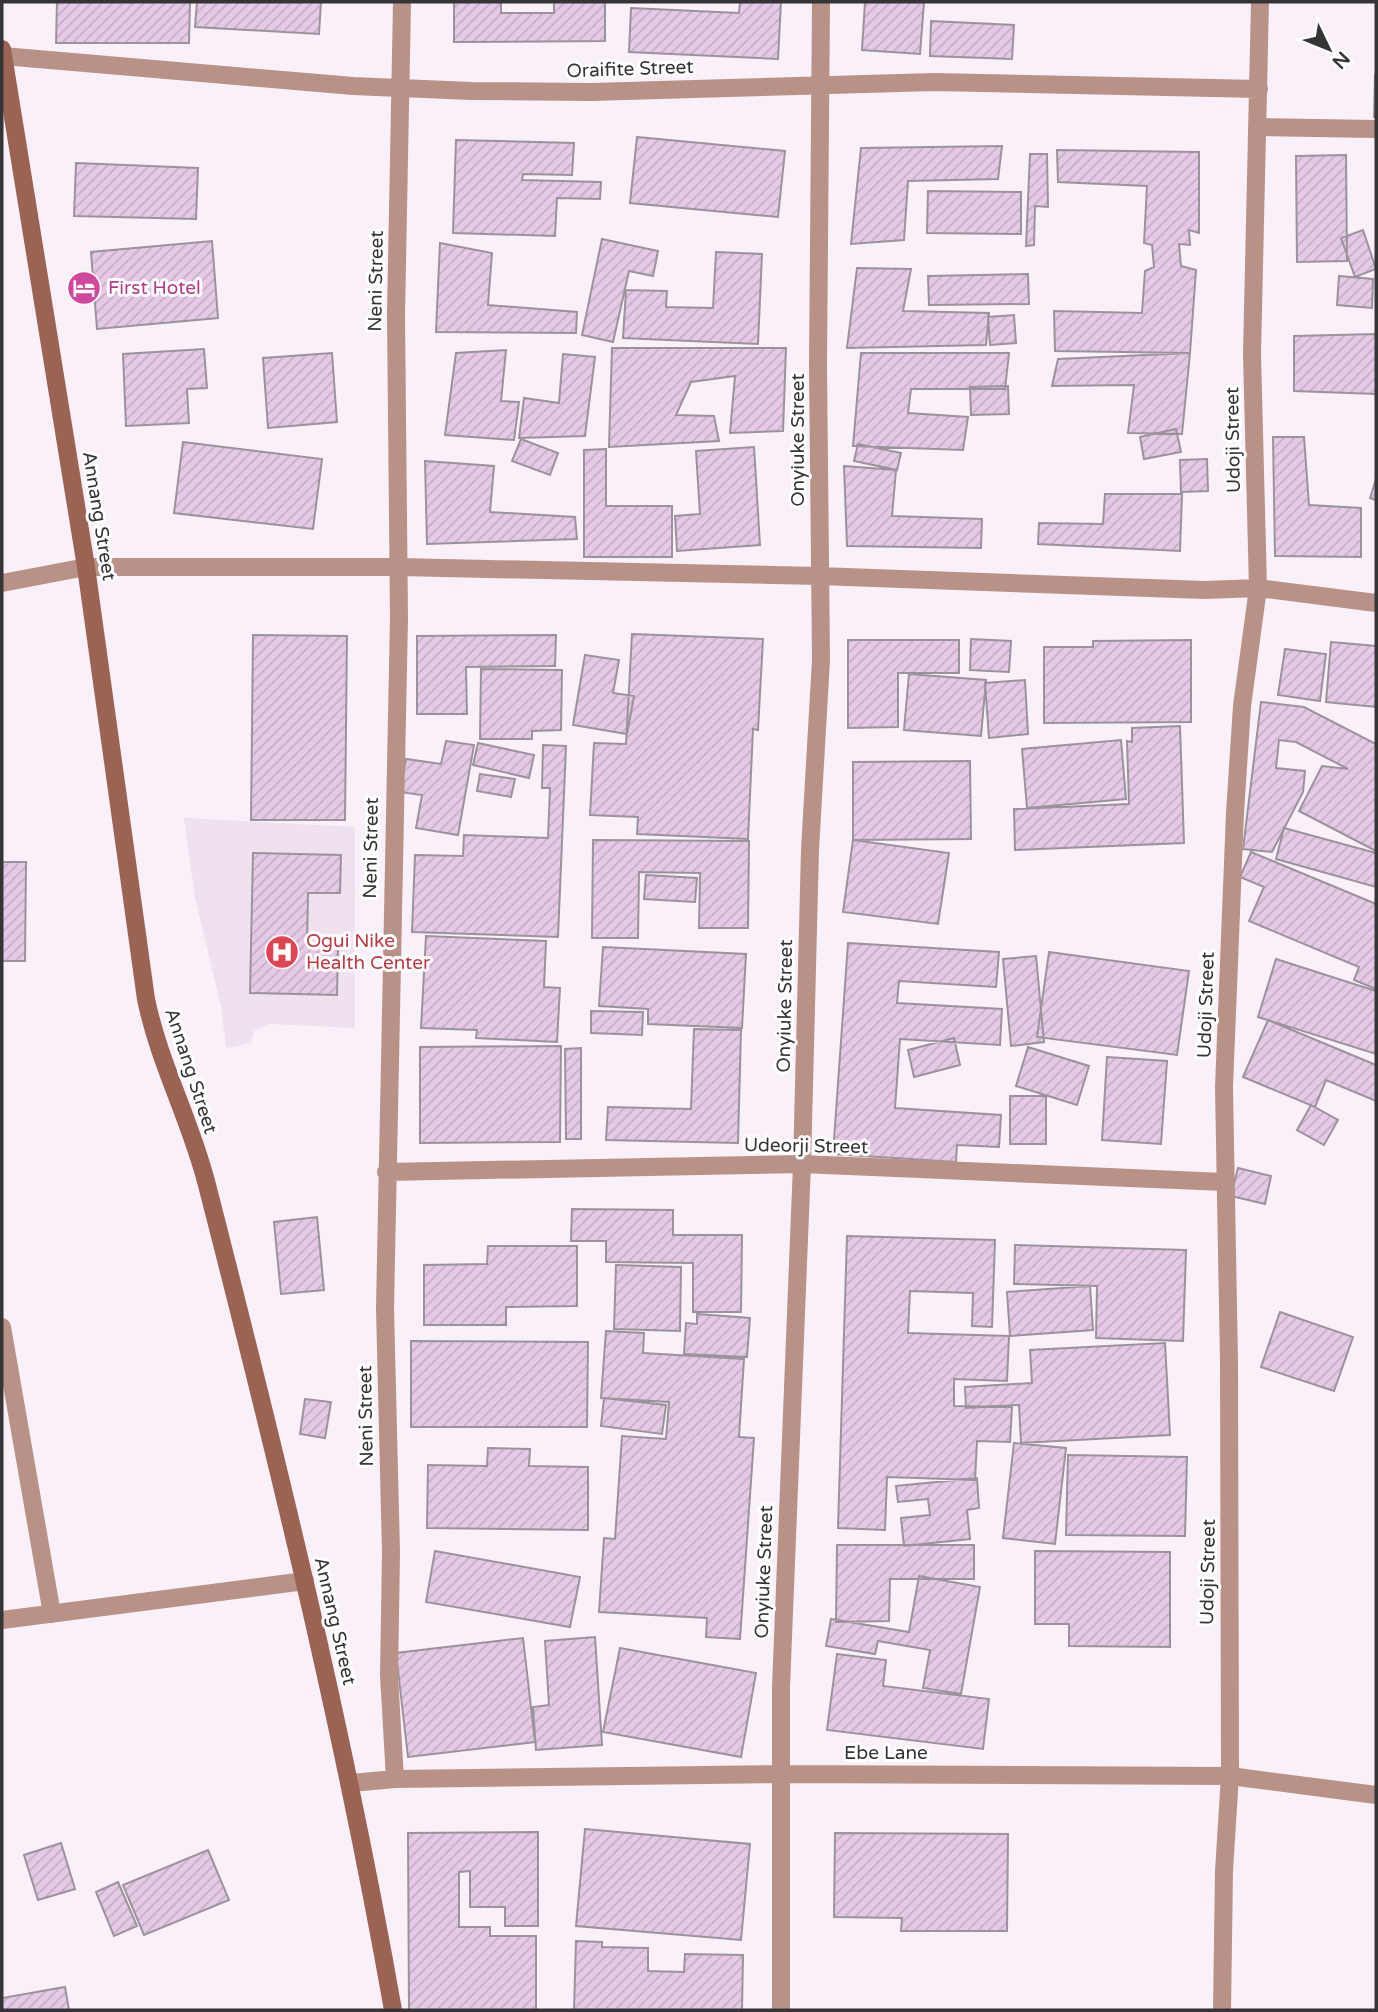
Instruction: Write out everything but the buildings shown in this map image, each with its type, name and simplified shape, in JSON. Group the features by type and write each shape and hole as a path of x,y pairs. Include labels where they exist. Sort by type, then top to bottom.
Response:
{"main road":[{"name":"Annang Street","path":"2,53 86,567 148,1011 161,1059 206,1180 305,1581 351,1783 393,2010"}],"street":[{"name":"Neni Street","path":"395,1779 389,1675 391,1553 384,1308 399,567 396,315 402,2"},
{"name":"Onyiuke Street","path":"781,2010 781,1774 788,1473 802,1164 809,877 821,660 821,2"},
{"name":"Udoji Street","path":"1222,2010 1224,1871 1230,1776 1230,1390 1224,1087 1242,706 1258,588 1252,354 1260,2"},
{"name":"Oraifite Street","path":"2,53 400,89 591,92 947,82 1259,89"},
{"path":"1258,127 1376,129"},
{"path":"2,583 86,567 399,567 819,576 1006,585 1205,590 1258,588 1376,603"},
{"name":"Udeorji Street","path":"386,1172 802,1164 1224,1182"},
{"path":"2,1327 52,1614"},
{"path":"2,1620 305,1581"},
{"name":"Ebe Lane","path":"351,1783 395,1779 781,1774 1230,1776 1376,1795"}],"shaded area":[{"name":"Ogui Nike Health Center","path":"184,818 355,827 355,1028 270,1024 254,1031 251,1043 226,1048 221,1006 195,898"}],"place":[{"name":"First Hotel","path":"84,288"},
{"name":"Ogui Nike Health Center","path":"282,952"}]}
